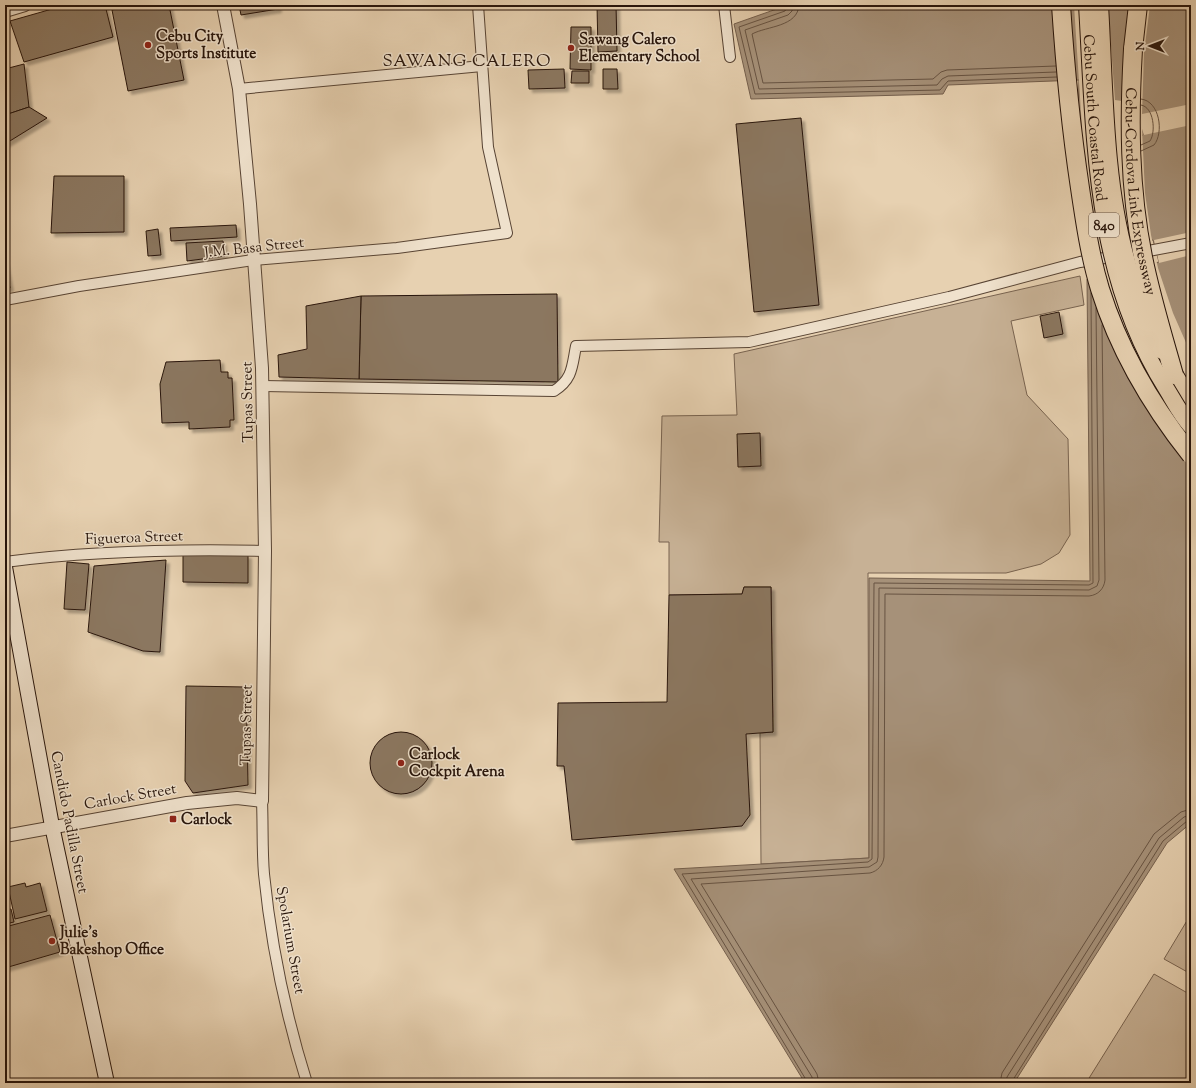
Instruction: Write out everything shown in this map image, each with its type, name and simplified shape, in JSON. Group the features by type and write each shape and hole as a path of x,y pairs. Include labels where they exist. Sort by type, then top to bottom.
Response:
{"highway":[{"path":"1061,5 1076,159 1085,224 1100,288 1123,346 1143,386 1173,433 1191,455"},
{"name":"Cebu South Coastal Road","path":"1087,5 1099,183 1110,250 1134,330 1159,378 1191,426"},
{"name":"Cebu South Coastal Road","path":"1100,5 1109,150 1118,223 1132,279 1150,326 1174,375 1191,401"},
{"name":"Cebu-Cordova Link Expressway","path":"1138,5 1133,49 1130,106 1133,192 1148,282 1174,375"}],"main road":[{"name":"Candido Padilla Street","path":"5,567 52,826 106,1083"}],"street":[{"path":"5,11 25,5"},
{"name":"Tupas Street","path":"223,5 239,89 260,326 263,386 265,551 262,800"},
{"path":"239,89 482,66 478,5"},
{"path":"724,5 730,57"},
{"name":"J.M. Basa Street","path":"5,300 111,281 254,260 397,248 507,233 488,147 482,66"},
{"path":"263,386 554,391 564,385 570,376 576,346 750,342 949,297 1080,262 1191,243"},
{"name":"Figueroa Street","path":"5,562 35,558 107,553 185,550 265,551"},
{"name":"Carlock Street","path":"5,836 52,826 187,803 237,798 262,800"},
{"name":"Spolarium Street","path":"262,800 264,872 267,900 292,1030 307,1083"}],"shaded area":[{"path":"1080,276 1084,305 1011,321 1027,395 1068,439 1070,535 1059,553 1041,564 1006,573 868,573 869,858 761,864 760,733 773,732 771,587 744,587 742,594 669,595 669,542 659,542 662,416 737,415 734,354"},
{"path":"1191,914 1191,974 1164,959"},
{"path":"1154,974 1191,995 1191,1083 1086,1083"}],"water":[{"path":"788,5 1191,5 1191,823 1167,843 1014,1083 805,1083 674,869 869,858 869,578 1090,581 1087,279 1159,262 1153,240 1086,252 1078,152 1143,135 1142,114 1078,127 1079,80 948,85 943,94 751,99 734,24"}],"pier":[{"path":"1074,5 1108,5 1115,100 1122,101 1130,5 1150,5 1144,53 1142,114 1191,104 1191,125 1144,135 1142,129 1145,193 1151,235 1158,268 1173,313 1191,354 1191,439 1153,386 1129,343 1106,283 1104,273 1156,261 1152,243 1099,252 1092,220 1083,148 1141,134 1140,117 1082,128"},
{"path":"1191,232 1191,255 1159,263 1154,240"}],"building":[{"path":"66,5 105,5 113,37 24,62 10,21"},
{"name":"Cebu City Sports Institute","path":"135,5 169,5 184,80 128,91 112,10"},
{"path":"239,5 278,5 278,9 241,15"},
{"path":"597,5 616,5 617,51 598,52"},
{"path":"571,27 591,27 591,70 570,69"},
{"path":"24,64 29,107 5,115 5,69"},
{"path":"564,69 565,88 529,89 528,70"},
{"path":"603,69 617,69 618,89 603,89"},
{"path":"572,71 589,71 589,83 571,83"},
{"path":"29,107 47,118 5,144 5,115"},
{"path":"801,118 819,305 754,312 736,124"},
{"path":"54,176 124,176 124,232 51,233"},
{"path":"236,225 237,237 171,241 170,228"},
{"path":"158,229 161,255 148,256 146,231"},
{"path":"223,241 225,256 187,261 186,243"},
{"path":"5,262 10,288 5,289"},
{"path":"557,294 558,382 359,379 361,296"},
{"path":"361,296 359,379 279,377 278,355 307,349 306,306"},
{"path":"1059,312 1063,334 1044,338 1040,316"},
{"path":"220,360 221,372 228,372 228,378 232,378 234,420 230,420 230,427 189,429 189,422 162,423 160,384 166,362"},
{"path":"760,433 761,466 738,467 737,434"},
{"path":"183,555 248,555 248,583 183,582"},
{"path":"166,560 160,652 143,651 88,632 94,566"},
{"path":"67,562 89,564 85,610 64,609"},
{"path":"744,587 771,587 773,732 746,734 750,815 742,826 572,840 564,766 557,766 558,703 667,702 669,595 742,594"},
{"path":"186,686 246,687 248,785 193,793 185,781"},
{"name":"Carlock Cockpit Arena","path":"401,732 413,735 423,741 429,751 432,763 429,775 423,785 413,791 401,794 389,791 379,785 373,775 370,763 373,751 379,741 389,735"},
{"path":"25,883 26,887 40,883 47,911 15,919 8,887"},
{"path":"11,909 14,922 5,924 5,910"},
{"path":"50,915 60,952 5,968 5,927"}],"place":[{"name":"Cebu City Sports Institute","path":"148,45"},
{"name":"Sawang Calero Elementary School","path":"571,48"},
{"name":"Carlock Cockpit Arena","path":"401,763"},
{"name":"Carlock","path":"173,819"},
{"name":"Julie's Bakeshop Office","path":"52,941"}],"district":[{"name":"SAWANG CALERO","path":"467,60"}]}
